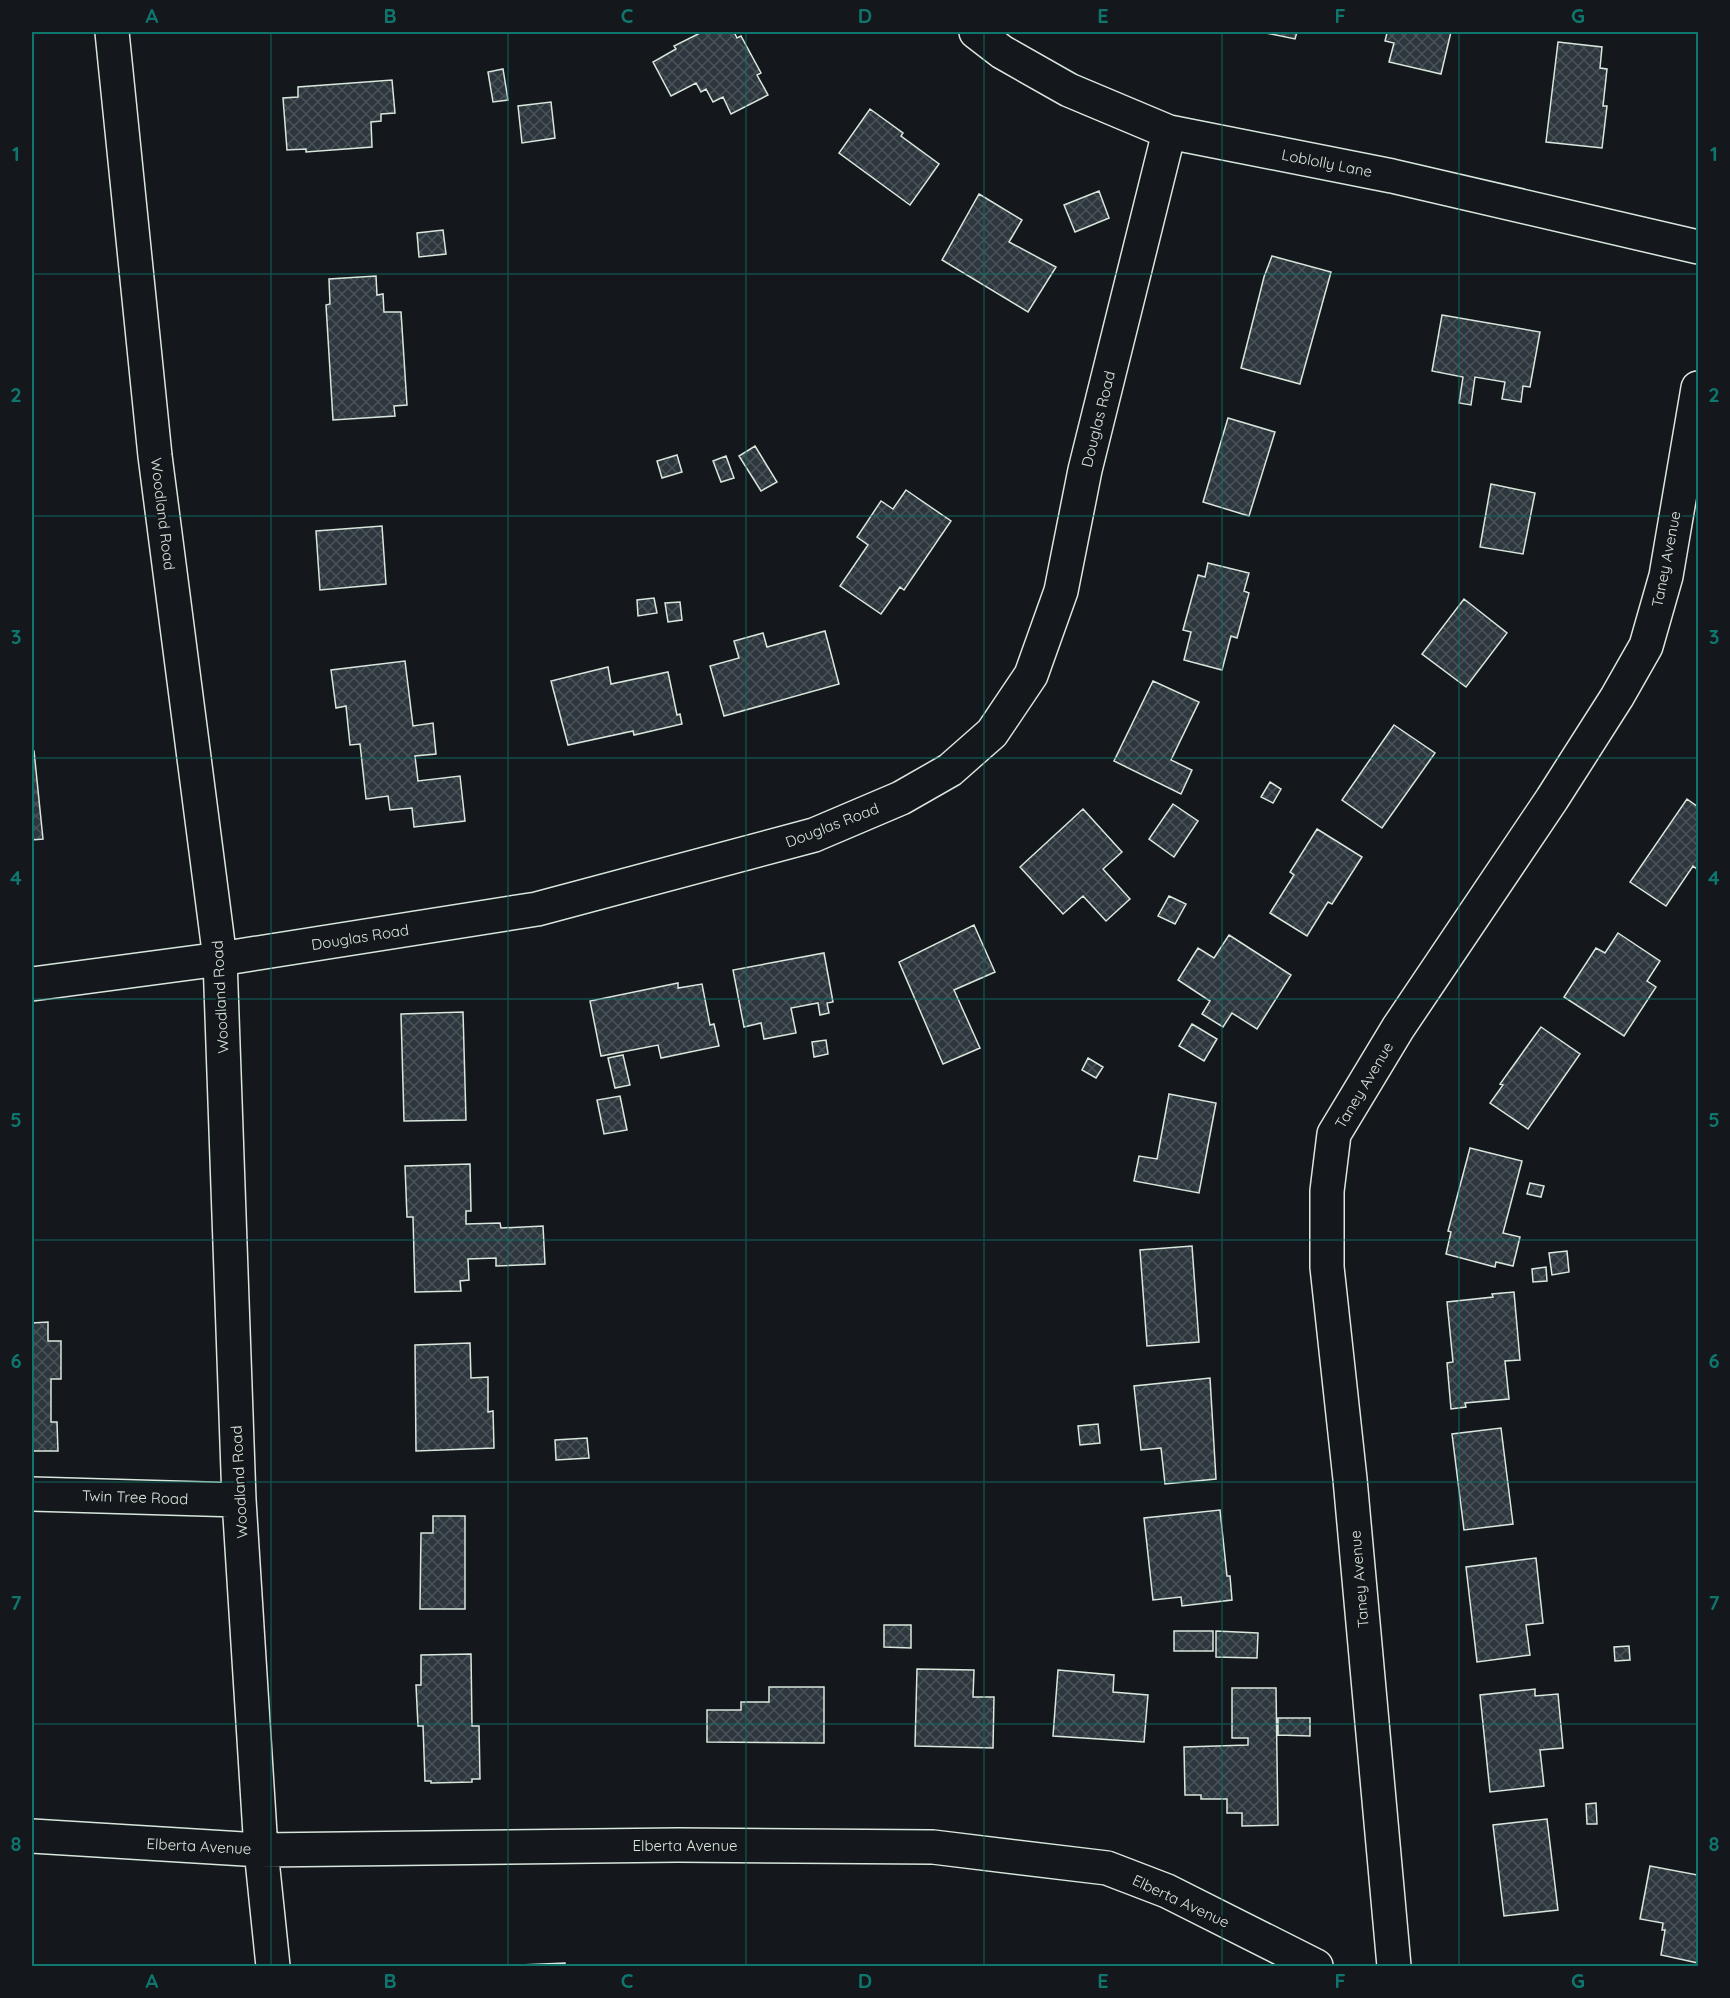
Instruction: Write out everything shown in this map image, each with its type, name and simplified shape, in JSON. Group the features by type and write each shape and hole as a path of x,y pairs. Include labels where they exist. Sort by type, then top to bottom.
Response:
{"street":[{"name":"Woodland Road","path":"112,32 155,456 220,959 239,1500 261,1850 273,1966"},
{"name":"Loblolly Lane","path":"976,32 1002,52 1069,90 1169,132 1392,176 1698,248"},
{"name":"Douglas Road","path":"32,984 220,959 537,909 814,834 901,798 950,770 993,733 1031,675 1061,591 1085,470 1169,132"},
{"name":"Taney Avenue","path":"1394,1966 1350,1479 1327,1267 1327,1191 1334,1134 1398,1028 1564,780 1646,646 1666,576 1698,388"},
{"name":"Twin Tree Road","path":"32,1494 239,1500"},
{"name":"Elberta Avenue","path":"32,1836 261,1850 678,1845 921,1847 1044,1858 1107,1868 1167,1891 1316,1966"}],"building":[{"path":"702,32 734,32 737,38 741,36 761,73 757,75 768,95 731,114 723,97 713,102 706,89 701,92 696,83 671,96 653,62 676,49 674,46"},
{"path":"1261,32 1297,32 1295,39"},
{"path":"1379,32 1451,32 1441,74 1389,62 1394,43 1385,41 1387,33"},
{"path":"1558,42 1602,47 1600,68 1607,69 1603,106 1607,106 1602,148 1546,142"},
{"path":"503,69 508,100 493,102 488,72"},
{"path":"392,80 395,113 381,114 381,121 371,122 372,147 306,152 306,149 287,150 283,98 298,97 298,87"},
{"path":"551,102 555,138 522,143 518,106"},
{"path":"870,109 903,133 901,136 939,164 910,205 839,153"},
{"path":"1099,191 1109,218 1075,232 1064,205"},
{"path":"979,194 1022,220 1009,242 1056,267 1028,312 942,260"},
{"path":"443,230 446,254 419,257 417,233"},
{"path":"1272,256 1331,272 1300,384 1241,368 1264,277"},
{"path":"376,276 377,295 383,294 384,312 401,312 407,405 394,406 395,416 333,420 326,305 330,304 329,279"},
{"path":"1442,315 1540,332 1530,387 1523,386 1521,402 1502,399 1505,382 1475,377 1471,405 1459,403 1463,377 1432,371"},
{"path":"1228,418 1275,432 1249,516 1203,502"},
{"path":"755,446 777,482 761,491 739,456"},
{"path":"677,455 682,472 662,478 657,461"},
{"path":"726,456 734,478 721,482 713,461"},
{"path":"1491,484 1535,493 1523,554 1480,547"},
{"path":"906,490 951,521 904,590 900,587 881,614 840,586 868,545 857,537 881,501 893,509"},
{"path":"382,526 386,584 320,590 316,531"},
{"path":"1208,563 1249,573 1244,591 1249,593 1237,638 1231,636 1222,670 1184,660 1191,632 1183,630 1198,575 1205,577"},
{"path":"654,598 657,613 638,616 637,600"},
{"path":"1464,599 1507,633 1466,687 1422,654"},
{"path":"680,602 682,620 668,622 665,603"},
{"path":"825,631 839,684 724,716 710,666 739,658 734,641 763,633 767,647"},
{"path":"405,661 413,726 433,723 436,754 415,756 418,781 460,776 465,821 414,827 412,808 390,810 388,796 366,799 360,744 350,745 346,706 336,708 331,670"},
{"path":"608,667 611,684 668,672 677,715 680,714 682,724 634,735 633,731 568,745 551,681"},
{"path":"1153,681 1199,702 1171,760 1192,770 1181,794 1114,761"},
{"path":"1394,725 1435,753 1382,828 1342,800"},
{"path":"32,751 34,751 43,839 32,840"},
{"path":"1270,782 1281,789 1273,803 1261,797"},
{"path":"1687,799 1698,807 1698,870 1693,866 1666,906 1630,882"},
{"path":"1173,804 1198,821 1174,857 1149,839"},
{"path":"1083,809 1122,852 1103,869 1130,899 1106,921 1083,896 1063,914 1020,867"},
{"path":"1317,829 1362,857 1332,904 1328,902 1307,936 1270,913 1294,875 1290,872"},
{"path":"1169,896 1186,904 1175,924 1158,916"},
{"path":"974,925 995,972 954,990 980,1048 943,1064 899,962"},
{"path":"1618,933 1660,961 1647,981 1656,987 1624,1036 1564,997 1596,948 1605,953"},
{"path":"1229,935 1291,975 1257,1029 1232,1013 1223,1027 1202,1014 1210,1001 1178,980 1198,948 1214,958"},
{"path":"824,953 833,1002 827,1003 829,1013 820,1015 818,1003 791,1008 796,1033 764,1039 761,1023 744,1027 733,970"},
{"path":"678,983 678,988 702,984 710,1025 714,1024 719,1046 661,1058 658,1045 601,1056 590,1001"},
{"path":"463,1012 466,1120 404,1121 401,1014"},
{"path":"1192,1024 1217,1039 1204,1061 1179,1046"},
{"path":"1541,1027 1580,1054 1528,1129 1490,1103 1503,1085 1500,1084"},
{"path":"826,1040 828,1054 814,1057 812,1042"},
{"path":"623,1055 630,1085 615,1088 608,1058"},
{"path":"1088,1058 1103,1067 1096,1078 1082,1070"},
{"path":"1169,1094 1216,1103 1199,1193 1134,1181 1139,1156 1157,1159"},
{"path":"620,1096 627,1130 604,1134 597,1100"},
{"path":"1470,1148 1522,1161 1503,1233 1520,1237 1513,1266 1496,1262 1495,1267 1446,1254 1451,1232 1448,1231"},
{"path":"470,1164 471,1211 466,1211 466,1224 500,1223 501,1228 543,1226 545,1264 496,1266 496,1258 468,1259 469,1280 460,1281 461,1291 415,1292 413,1217 407,1217 405,1166"},
{"path":"1530,1183 1544,1186 1541,1197 1527,1194"},
{"path":"1192,1246 1199,1342 1147,1346 1140,1250"},
{"path":"1567,1251 1569,1272 1552,1275 1549,1253"},
{"path":"1546,1267 1547,1281 1533,1282 1532,1269"},
{"path":"1514,1292 1520,1360 1505,1361 1509,1399 1465,1403 1466,1407 1451,1409 1447,1363 1453,1362 1447,1302 1493,1297 1492,1294"},
{"path":"48,1322 48,1341 61,1341 61,1379 51,1379 51,1422 57,1422 58,1451 32,1451 32,1323"},
{"path":"470,1343 471,1378 488,1377 488,1412 493,1411 494,1448 416,1451 415,1345"},
{"path":"1210,1378 1216,1479 1165,1484 1161,1448 1141,1450 1134,1386"},
{"path":"1098,1424 1100,1443 1080,1445 1078,1426"},
{"path":"1501,1428 1513,1524 1464,1530 1452,1434"},
{"path":"587,1438 589,1458 556,1460 555,1440"},
{"path":"1220,1510 1232,1600 1182,1606 1181,1597 1153,1600 1144,1518"},
{"path":"433,1516 465,1516 465,1609 420,1609 421,1533 433,1533"},
{"path":"1536,1558 1543,1623 1526,1625 1530,1655 1477,1662 1466,1567"},
{"path":"884,1625 911,1625 911,1648 884,1647"},
{"path":"1174,1631 1213,1631 1213,1651 1174,1651"},
{"path":"1216,1631 1258,1633 1257,1658 1216,1657"},
{"path":"1629,1646 1630,1660 1615,1661 1614,1647"},
{"path":"471,1654 472,1726 479,1726 480,1779 472,1779 472,1782 431,1783 431,1781 425,1781 423,1726 418,1726 416,1685 421,1685 421,1655"},
{"path":"917,1669 974,1670 973,1697 994,1697 993,1748 915,1746"},
{"path":"1058,1670 1114,1675 1113,1692 1148,1695 1144,1742 1053,1736"},
{"path":"769,1687 824,1687 824,1743 707,1742 707,1710 741,1710 741,1702 769,1702"},
{"path":"1232,1688 1276,1688 1278,1825 1242,1826 1242,1813 1227,1813 1227,1799 1201,1799 1201,1795 1185,1795 1184,1747 1248,1745 1248,1738 1232,1738"},
{"path":"1535,1689 1535,1696 1558,1694 1563,1748 1540,1750 1544,1786 1490,1792 1480,1695"},
{"path":"1278,1718 1310,1718 1310,1736 1278,1735"},
{"path":"1596,1803 1597,1824 1587,1824 1586,1804"},
{"path":"1547,1819 1558,1910 1504,1916 1493,1825"},
{"path":"1650,1866 1698,1875 1698,1963 1661,1955 1665,1930 1662,1930 1663,1923 1640,1919"},
{"path":"565,1963 565,1966 520,1966 520,1965"}]}
